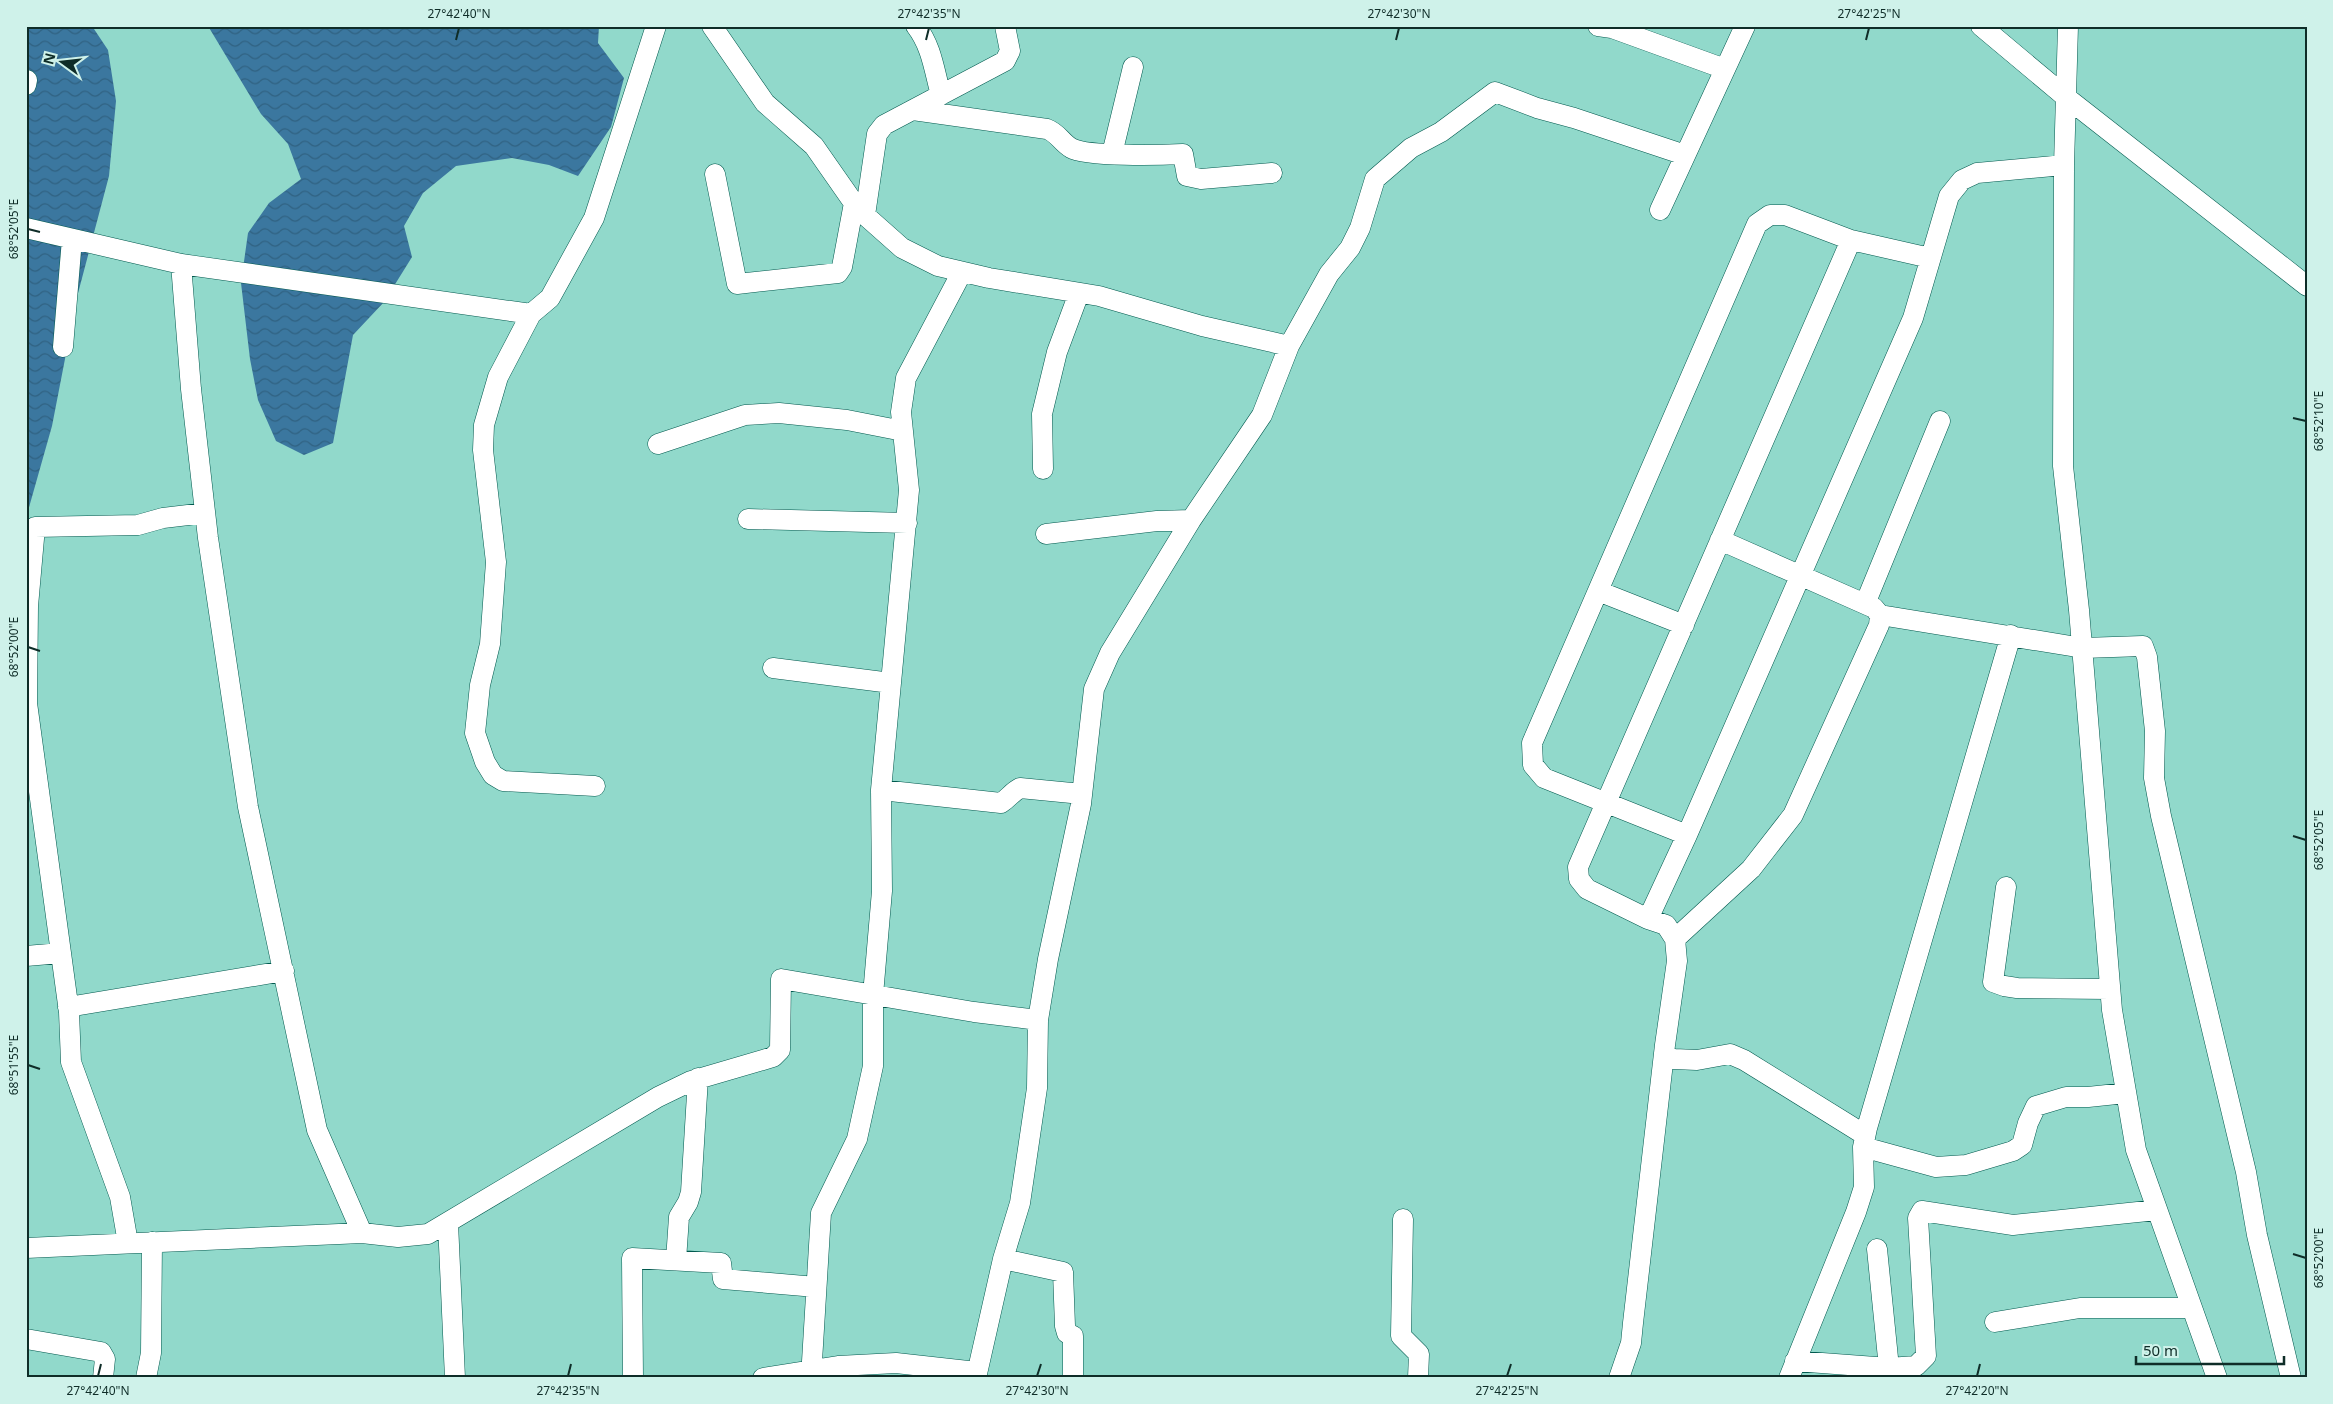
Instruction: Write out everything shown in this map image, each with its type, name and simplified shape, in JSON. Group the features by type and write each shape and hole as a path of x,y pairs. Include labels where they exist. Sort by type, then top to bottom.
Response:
{"street":[{"path":"595,786 504,781 493,775 485,762 475,733 480,685 490,644 496,562 482,450 484,425 498,377 531,314 550,298 594,218 656,26"},
{"path":"712,26 765,103 814,146 860,209 902,248 938,266 962,272 1099,296 1202,326 1289,346"},
{"path":"916,26 926,38 931,51 941,95"},
{"path":"715,174 737,284 838,273 842,266 860,209 878,134 884,125 1005,61 1010,51 1005,26"},
{"path":"1598,26 1612,28 1725,69"},
{"path":"1660,210 1745,26"},
{"path":"1981,26 2067,98 2307,286"},
{"path":"2068,26 2064,165 2063,466 2082,648 2110,989 2136,1150 2217,1378"},
{"path":"1112,154 1133,67"},
{"path":"26,85 27,80"},
{"path":"763,1378 896,1363 977,1375 1003,1259 1020,1203 1036,1098 1038,1020 1048,958 1082,794 1094,689 1110,654 1191,520 1262,415 1289,346 1329,274 1350,248 1360,228 1375,179 1411,148 1441,132 1495,92 1537,108 1574,118 1686,155"},
{"path":"913,110 1056,132 1071,148 1112,154 1183,154 1187,176 1201,178 1272,173"},
{"path":"1648,919 1688,835 1913,318 1949,196 1962,180 1977,173 2064,165"},
{"path":"1688,835 1544,778 1533,765 1532,743 1757,224 1770,215 1785,215 1851,240 1930,258"},
{"path":"26,228 181,264 531,314"},
{"path":"63,347 72,239"},
{"path":"1620,1378 1632,1336 1664,1056 1677,961 1675,939 1666,925 1648,919 1587,889 1578,879 1578,867 1851,240"},
{"path":"181,264 191,390 205,513 248,807 318,1130 362,1233"},
{"path":"811,1374 821,1213 857,1139 873,1066 873,995 882,891 881,790 910,490 900,412 906,378 962,272"},
{"path":"1043,469 1042,414 1057,352 1079,293"},
{"path":"658,444 745,415 778,413 847,420 903,431"},
{"path":"1675,939 1751,869 1793,815 1879,625 1872,609 1940,421"},
{"path":"128,1243 120,1197 71,1062 68,1007 61,953 35,826 27,703 27,639 35,527 138,525 163,518 205,513"},
{"path":"748,519 907,523"},
{"path":"1046,534 1157,521 1191,520"},
{"path":"1720,540 1801,574 1872,609 2082,648 2143,646 2147,657 2155,731 2154,778 2161,816 2246,1172 2257,1235 2291,1378"},
{"path":"1598,591 1684,625"},
{"path":"2011,635 1864,1141 1864,1187 1856,1212 1792,1369 1890,1373 1916,1366 1926,1356 1918,1218 1922,1211 2013,1225 2157,1210"},
{"path":"773,668 891,682"},
{"path":"881,790 1001,803 1020,788 1082,794"},
{"path":"2006,887 1993,982 2017,988 2110,989"},
{"path":"26,956 61,953"},
{"path":"68,1007 284,971"},
{"path":"26,1248 362,1233 398,1237 428,1234 658,1097 698,1078 772,1057 780,1050 781,979 974,1012 1038,1020"},
{"path":"1664,1056 1674,1059 1697,1060 1730,1054 1744,1060 1864,1141 1936,1167 1966,1165 2013,1151 2022,1145 2028,1123 2036,1106 2066,1097 2088,1098 2126,1093"},
{"path":"676,1260 679,1216 688,1202 691,1192 698,1078"},
{"path":"1403,1219 1401,1336 1419,1354 1418,1378"},
{"path":"448,1223 455,1378"},
{"path":"146,1378 151,1353 152,1242"},
{"path":"1877,1249 1890,1373"},
{"path":"633,1378 632,1258 721,1263 723,1279 816,1287"},
{"path":"1003,1259 1063,1272 1065,1326 1067,1333 1072,1336 1073,1378"},
{"path":"1995,1322 2080,1308 2192,1308"},
{"path":"26,1339 101,1352 105,1359 103,1378"}],"water":[{"path":"26,26 92,26 108,50 116,101 109,176 77,297 52,426 26,518"},
{"path":"208,26 599,26 598,43 624,78 611,127 578,176 549,165 512,158 456,166 423,193 404,226 412,257 384,302 353,335 333,443 304,455 276,441 258,400 250,359 241,283 248,233 269,203 301,179 288,144 261,114"}]}
